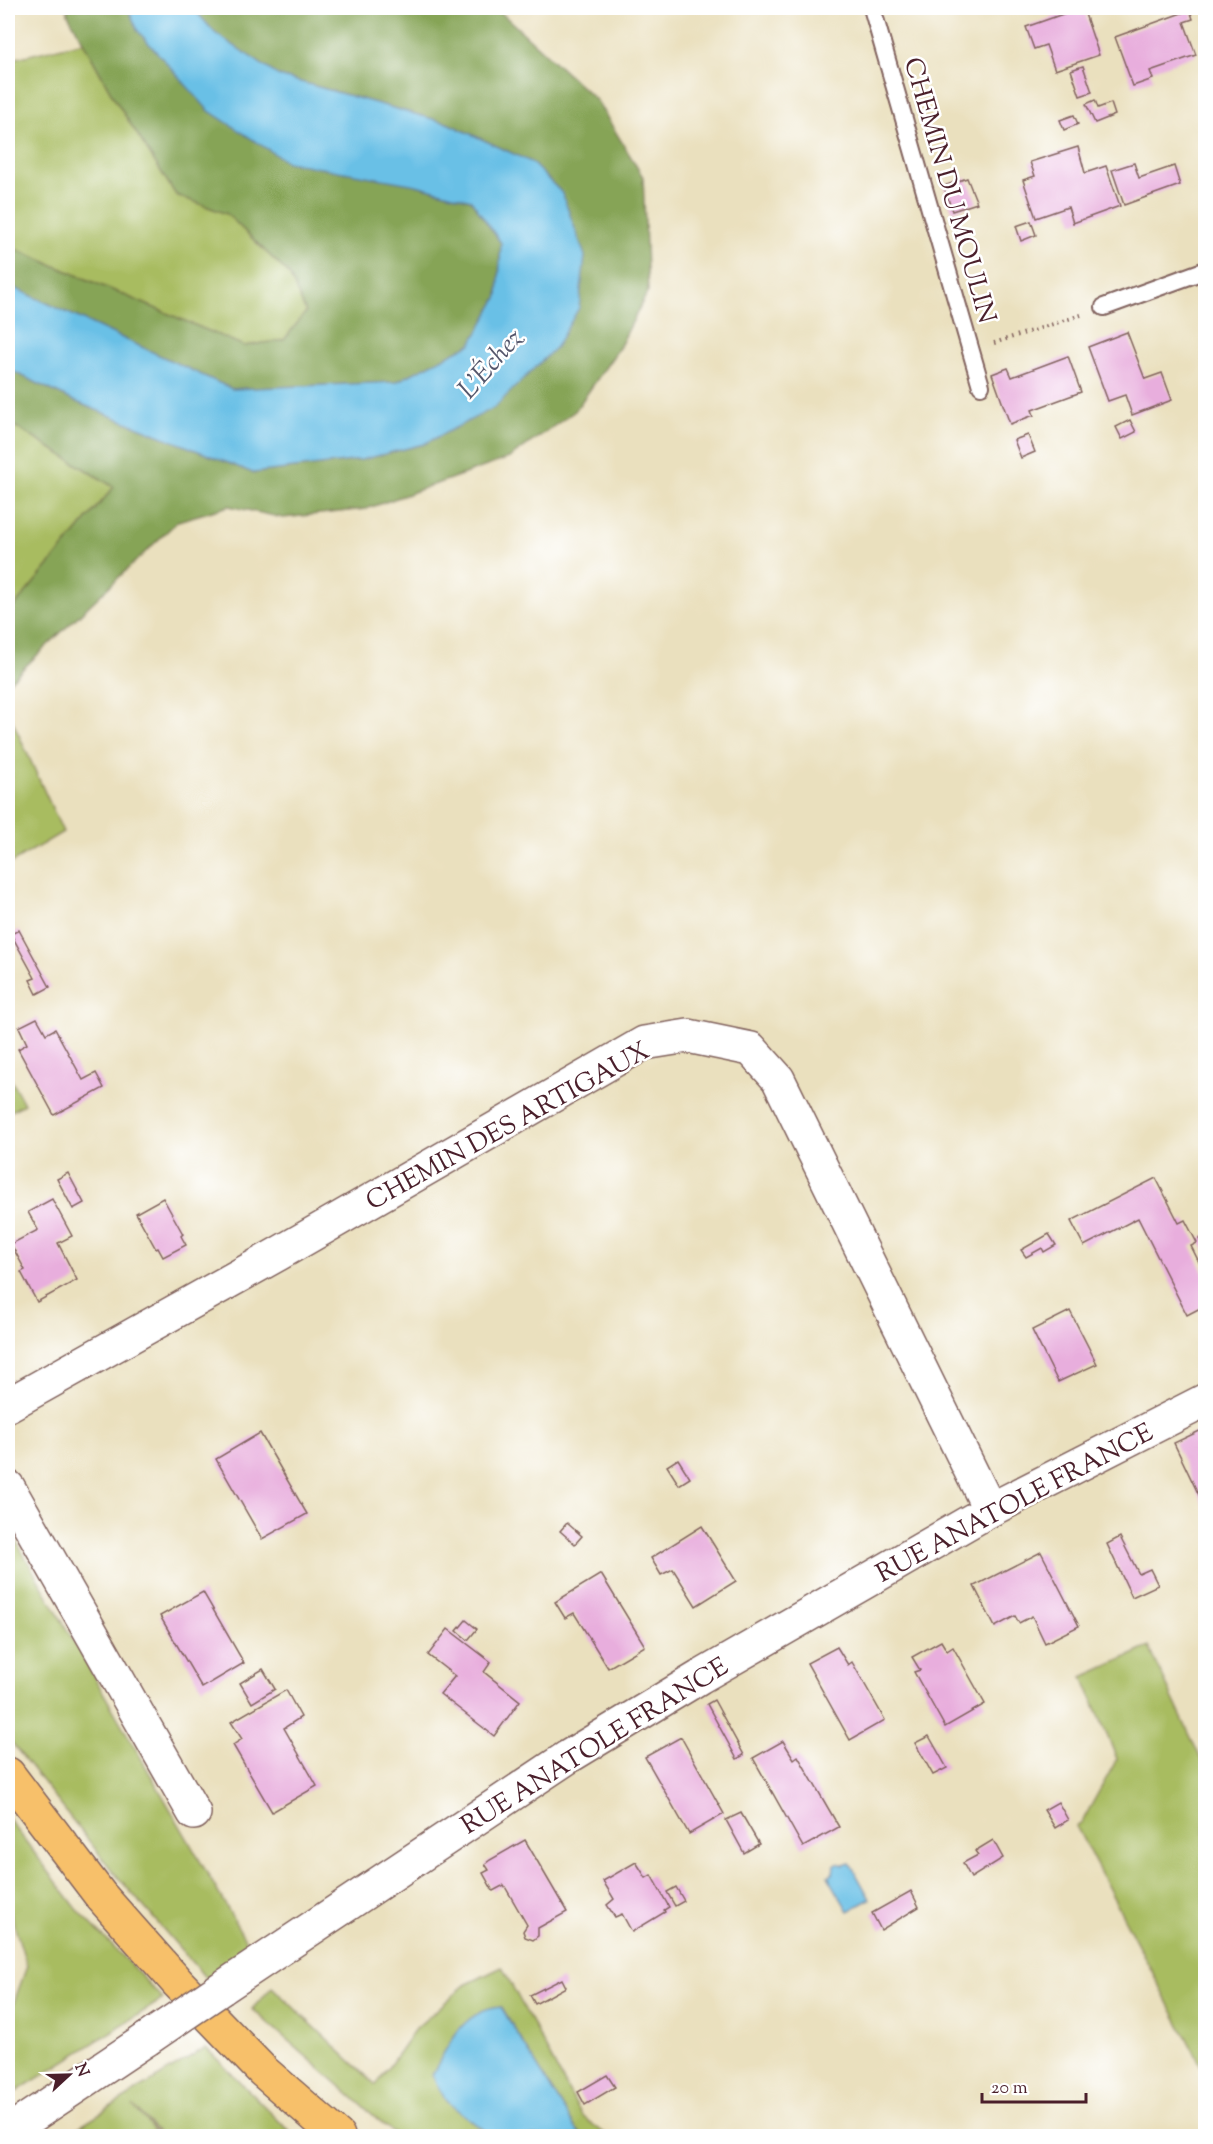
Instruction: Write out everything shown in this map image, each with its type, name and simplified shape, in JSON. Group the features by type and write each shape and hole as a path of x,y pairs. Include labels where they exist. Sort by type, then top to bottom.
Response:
{"main road":[{"path":"8,1774 101,1896 178,1983 263,2071 338,2136"}],"street":[{"name":"CHEMIN DES ARTIGAUX","path":"8,1405 278,1254 644,1043 688,1036 751,1049 778,1079 990,1510"},
{"name":"RUE ANATOLE FRANCE","path":"8,2132 568,1757 700,1677 990,1510 1206,1400"},
{"path":"8,1487 194,1813"}],"lane":[{"name":"CHEMIN DU MOULIN","path":"872,8 981,386"},
{"path":"1104,307 1206,270"}],"path":[{"path":"970,351 1104,307"}],"green space":[{"path":"67,8 128,8 138,31 416,185 471,200 501,243 498,296 471,344 396,382 232,389 8,285 8,246 244,346 284,340 306,312 289,274 227,214 176,195 114,98 68,14"},
{"path":"193,8 496,8 597,101 643,177 648,291 619,348 575,411 509,458 366,509 283,518 229,506 178,521 8,683 8,614 114,487 8,422 8,369 74,401 253,473 361,460 424,444 562,193 531,162 447,123 279,76 215,33"},
{"path":"83,42 114,98 176,195 227,214 289,274 306,312 284,340 244,346 8,246 8,60"},
{"path":"8,422 114,487 8,614"},
{"path":"8,711 63,832 8,865"},
{"path":"8,1074 24,1104 8,1113"},
{"path":"8,1527 253,1953 209,1982 111,1869 8,1738"},
{"path":"1149,1647 1205,1768 1205,2073 1076,1826 1082,1822 1117,1759 1083,1677"},
{"path":"8,1818 77,1909 163,1999 8,2097 8,2019 27,1966 8,1905"},
{"path":"502,1967 582,2116 608,2136 583,2136 574,2126 501,2007 446,2101 491,2136 397,2136 252,2009 272,1987 376,2085 415,2029 465,1985"},
{"path":"206,2048 294,2136 162,2136 133,2106 159,2136 63,2136"}],"water":[{"name":"L'Échez","path":"128,8 193,8 215,33 279,76 447,123 531,162 562,193 585,256 579,308 556,347 494,408 424,444 361,460 253,473 74,401 8,369 8,285 232,389 396,382 471,344 498,296 501,243 471,200 416,185 287,162 209,111 138,31"},
{"path":"837,1863 844,1865 850,1863 870,1899 848,1911 828,1876 833,1873"},
{"path":"501,2007 574,2126 583,2136 491,2136 446,2101 432,2075 444,2052 466,2022 487,2010"}],"building":[{"path":"1083,8 1099,55 1055,70 1046,45 1034,49 1026,27"},
{"path":"1190,10 1193,19 1184,22 1196,55 1150,71 1153,79 1133,86 1115,37"},
{"path":"1083,66 1092,92 1080,96 1071,70"},
{"path":"1095,100 1098,108 1111,103 1115,115 1095,123 1086,104"},
{"path":"1074,115 1078,124 1064,130 1060,120"},
{"path":"1078,147 1085,173 1106,166 1120,206 1073,223 1068,207 1036,218 1023,180 1035,176 1030,162"},
{"path":"1134,163 1139,178 1174,166 1180,185 1124,205 1112,170"},
{"path":"967,178 977,203 952,211 944,186"},
{"path":"1031,221 1036,235 1021,241 1016,226"},
{"path":"1127,332 1145,379 1162,373 1172,400 1132,415 1125,395 1108,401 1088,347"},
{"path":"1068,356 1081,392 1032,410 1034,415 1010,424 992,374 1008,368 1012,377"},
{"path":"1130,420 1136,432 1122,439 1116,427"},
{"path":"1028,435 1035,452 1021,458 1014,440"},
{"path":"19,930 50,987 37,994 30,980 35,978 11,934"},
{"path":"37,1018 46,1034 55,1029 83,1080 96,1073 104,1088 54,1115 18,1049 27,1044 19,1027"},
{"path":"68,1173 84,1203 73,1209 57,1179"},
{"path":"1156,1178 1179,1223 1185,1220 1197,1243 1191,1246 1206,1276 1206,1305 1187,1315 1138,1218 1084,1246 1071,1221"},
{"path":"163,1198 183,1234 181,1236 186,1245 163,1257 136,1213"},
{"path":"52,1199 72,1236 58,1243 77,1280 37,1302 21,1272 25,1270 11,1244 38,1230 28,1212"},
{"path":"1049,1234 1056,1245 1044,1252 1042,1248 1026,1257 1021,1250"},
{"path":"1206,1235 1206,1252 1199,1239"},
{"path":"1070,1311 1097,1364 1058,1382 1032,1330"},
{"path":"1206,1428 1206,1510 1174,1443"},
{"path":"260,1433 307,1514 262,1539 216,1459"},
{"path":"678,1459 690,1478 679,1485 667,1466"},
{"path":"567,1523 582,1536 575,1544 560,1531"},
{"path":"702,1526 736,1581 696,1606 673,1569 661,1575 651,1558"},
{"path":"1120,1537 1139,1574 1150,1569 1158,1585 1132,1597 1107,1544"},
{"path":"1041,1552 1079,1626 1045,1643 1032,1616 1019,1623 1015,1616 995,1627 974,1586"},
{"path":"601,1574 645,1646 608,1668 574,1613 565,1618 555,1602"},
{"path":"203,1592 244,1663 202,1688 160,1616"},
{"path":"466,1620 477,1629 468,1640 457,1631"},
{"path":"448,1629 491,1662 484,1672 520,1701 494,1736 440,1694 455,1676 428,1655"},
{"path":"941,1641 947,1651 953,1647 985,1704 945,1727 914,1672 920,1670 912,1657"},
{"path":"837,1647 848,1665 852,1662 885,1720 850,1740 807,1663"},
{"path":"263,1669 275,1689 252,1703 240,1683"},
{"path":"286,1690 301,1717 284,1728 317,1786 272,1812 233,1745 242,1739 231,1722"},
{"path":"714,1700 744,1755 737,1759 707,1704"},
{"path":"929,1736 947,1768 933,1775 915,1743"},
{"path":"681,1737 724,1814 689,1834 645,1757"},
{"path":"783,1741 794,1759 798,1756 839,1827 803,1847 753,1758"},
{"path":"1058,1802 1068,1820 1055,1828 1044,1810"},
{"path":"741,1813 759,1844 744,1853 726,1820"},
{"path":"525,1840 567,1912 538,1928 538,1936 533,1940 525,1937 523,1931 527,1925 504,1885 493,1891 483,1873 489,1870 485,1864 490,1860"},
{"path":"993,1840 1003,1858 971,1878 963,1863 978,1855 975,1851"},
{"path":"636,1862 646,1878 651,1875 669,1907 664,1910 665,1912 632,1932 622,1914 615,1917 607,1905 614,1899 603,1881"},
{"path":"676,1887 684,1901 675,1906 667,1892"},
{"path":"911,1891 919,1907 881,1930 872,1913"},
{"path":"562,1979 566,1987 535,2004 530,1995"},
{"path":"607,2075 615,2087 585,2105 578,2092"}]}
